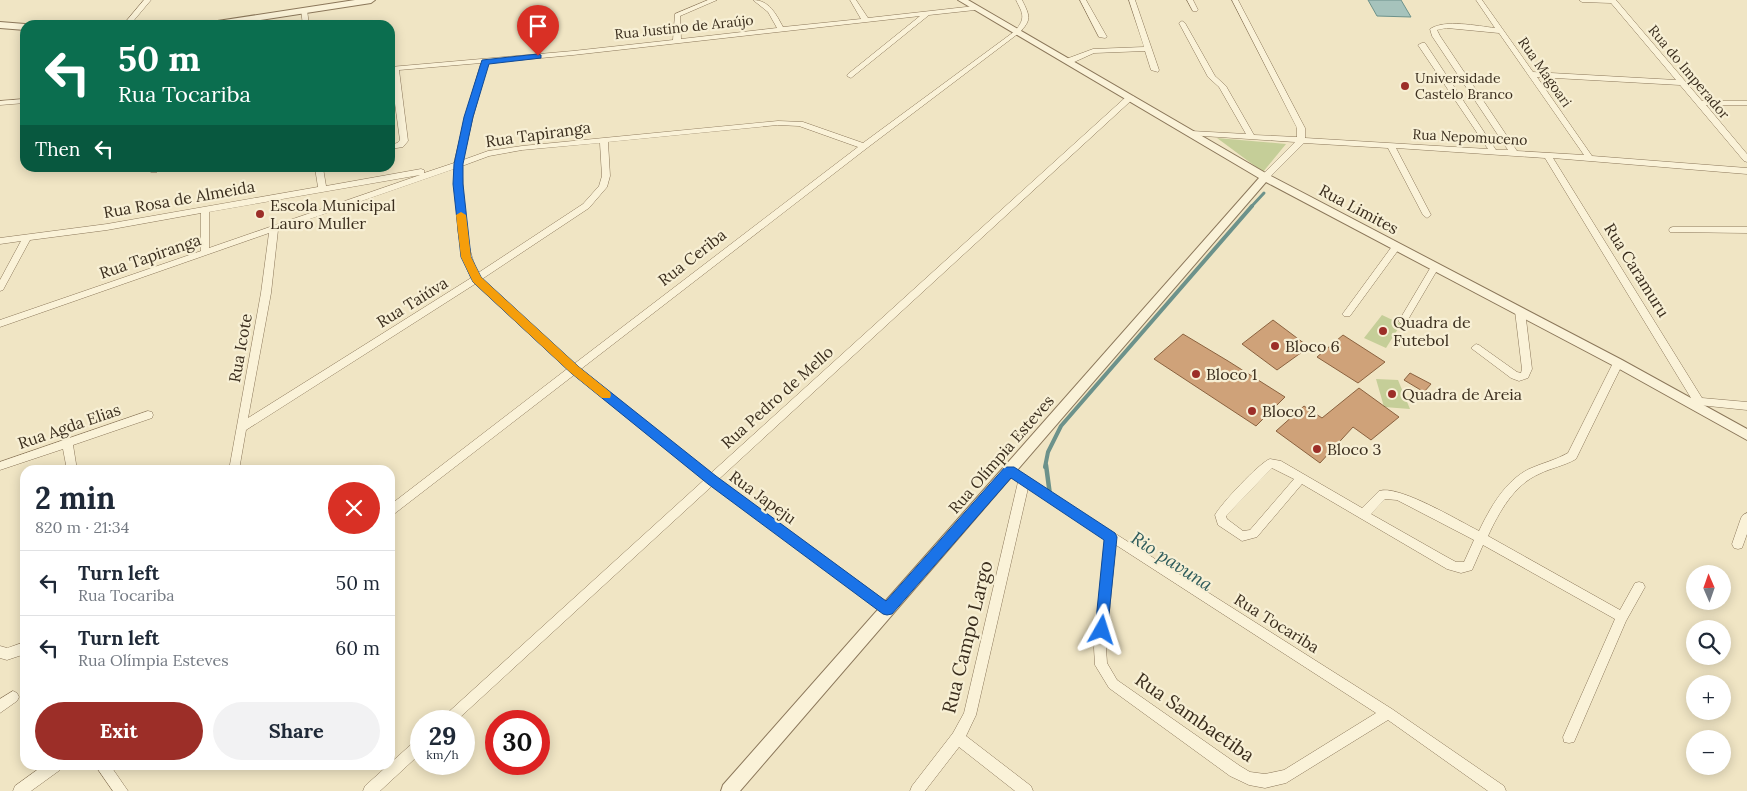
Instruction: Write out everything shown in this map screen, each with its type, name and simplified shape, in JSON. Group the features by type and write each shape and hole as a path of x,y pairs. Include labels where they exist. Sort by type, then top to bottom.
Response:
{"street":[{"path":"130,20 148,0"},
{"path":"241,20 371,0"},
{"path":"677,41 677,15 714,0"},
{"path":"756,0 771,12 781,30"},
{"path":"853,0 866,21"},
{"name":"Rua Limites","path":"962,0 1068,60 1265,177 1693,401 1747,436"},
{"path":"1017,32 1026,23 1027,18 1019,0"},
{"path":"1083,0 1103,37"},
{"path":"1132,0 1155,70"},
{"path":"1190,0 1195,10"},
{"path":"1235,0 1301,128 1301,141"},
{"name":"Rua Magoari","path":"1479,0 1590,158"},
{"path":"1582,0 1612,0"},
{"name":"Rua do Imperador","path":"1612,0 1747,160"},
{"name":"Rua Justino de Araújo","path":"395,69 485,62 926,15 975,8"},
{"path":"304,10 305,20"},
{"path":"850,76 926,15"},
{"path":"1182,23 1212,77 1222,86 1251,136"},
{"path":"0,25 20,27"},
{"path":"1500,31 1459,27 1438,27 1433,29 1514,153"},
{"name":"Rua Ceriba","path":"395,507 864,146 1017,32"},
{"path":"1422,45 1490,152"},
{"path":"1068,60 1093,50 1147,48"},
{"path":"476,279 466,257 455,165 485,62"},
{"path":"1531,74 1681,83"},
{"name":"Rua Justino de Araújo","path":"395,87 404,141 400,145 395,146"},
{"name":"Rua Pedro de Mello","path":"459,710 1130,98"},
{"path":"0,103 20,101"},
{"path":"1699,104 1747,103"},
{"name":"Rua Tapiranga","path":"0,324 500,151 789,123 800,124 864,146"},
{"name":"Rua Nepomuceno","path":"1191,133 1590,158 1747,171"},
{"name":"Rua Taiúva","path":"241,428 476,279 586,206 603,187 606,176 604,140"},
{"name":"Rua Olímpia Esteves","path":"729,791 1265,177 1301,141"},
{"path":"1391,146 1427,215"},
{"name":"Rua Caramuru","path":"1548,156 1693,401"},
{"name":"Rua Rosa de Almeida","path":"0,241 205,211 455,165"},
{"path":"320,172 322,190"},
{"path":"205,211 205,254"},
{"name":"Rua Icote","path":"235,465 266,294 274,230"},
{"path":"1672,230 1747,230"},
{"path":"0,288 27,238"},
{"path":"1347,314 1396,246"},
{"path":"1403,321 1435,267"},
{"name":"Rua Japeju","path":"476,279 575,370 712,480 887,609"},
{"path":"1476,348 1514,375 1519,377 1525,375 1527,369 1520,311"},
{"path":"1302,478 1253,534 1242,536 1222,522 1220,516 1224,510 1270,463 1284,467 1441,560 1459,568 1468,566 1481,538 1507,493 1522,478 1532,472 1566,460 1576,450 1618,363"},
{"path":"1693,401 1747,406"},
{"name":"Rua Agda Elias","path":"0,466 148,414"},
{"path":"67,443 71,465"},
{"name":"Rua Tocariba","path":"1010,471 1388,713 1499,791"},
{"name":"Rua Campo Largo","path":"917,791 958,738 970,714 1024,480"},
{"path":"1364,514 1383,494 1390,493 1399,496 1481,538 1622,618"},
{"path":"1738,544 1747,518"},
{"name":"Rua Sambaetiba","path":"1111,537 1100,648 1101,666 1113,684 1236,771 1249,778 1265,781 1286,776 1388,713"},
{"path":"1569,737 1622,618 1640,587"},
{"path":"0,652 7,654 20,650"},
{"path":"0,707 13,697"},
{"path":"958,738 1026,791"},
{"path":"395,768 410,754"},
{"path":"20,791 48,770"},
{"path":"106,770 121,791"},
{"path":"370,791 393,770"}],"green space":[{"path":"1217,138 1286,144 1263,172"},
{"name":"Quadra de Futebol","path":"1382,315 1401,324 1386,348 1364,338"},
{"name":"Quadra de Areia","path":"1376,379 1398,380 1410,409 1384,407"}],"water":[{"path":"1368,0 1401,0 1411,17 1377,16"}],"building":[{"name":"Bloco 6","path":"1273,320 1309,347 1277,370 1242,344"},
{"path":"1183,334 1285,397 1256,426 1154,359"},
{"path":"1343,335 1385,362 1358,383 1317,357"},
{"path":"1410,373 1431,384 1424,392 1404,380"},
{"path":"1359,388 1399,417 1371,440 1353,427 1320,463 1276,431 1304,406 1322,418"}],"waterway":[{"name":"Rio pavuna","path":"1251,207 1264,193"},
{"name":"Rio pavuna","path":"1045,467 1048,452 1061,426 1252,206"},
{"name":"Rio pavuna","path":"1046,465 1050,495"}],"slow traffic":[{"path":"461,215 466,257 476,279 575,370 606,395"}],"place":[{"name":"Universidade Castelo Branco","path":"1405,86"},
{"name":"Escola Municipal Lauro Muller","path":"260,214"},
{"name":"Quadra de Futebol","path":"1383,331"},
{"name":"Bloco 6","path":"1275,346"},
{"name":"Bloco 1","path":"1196,374"},
{"name":"Quadra de Areia","path":"1392,394"},
{"name":"Bloco 2","path":"1252,411"},
{"name":"Bloco 3","path":"1317,449"}],"route":[{"path":"538,56 485,62 469,117 458,164 458,184 466,257 476,279 575,370 712,480 887,609 1010,471 1111,537 1102,630"}]}
